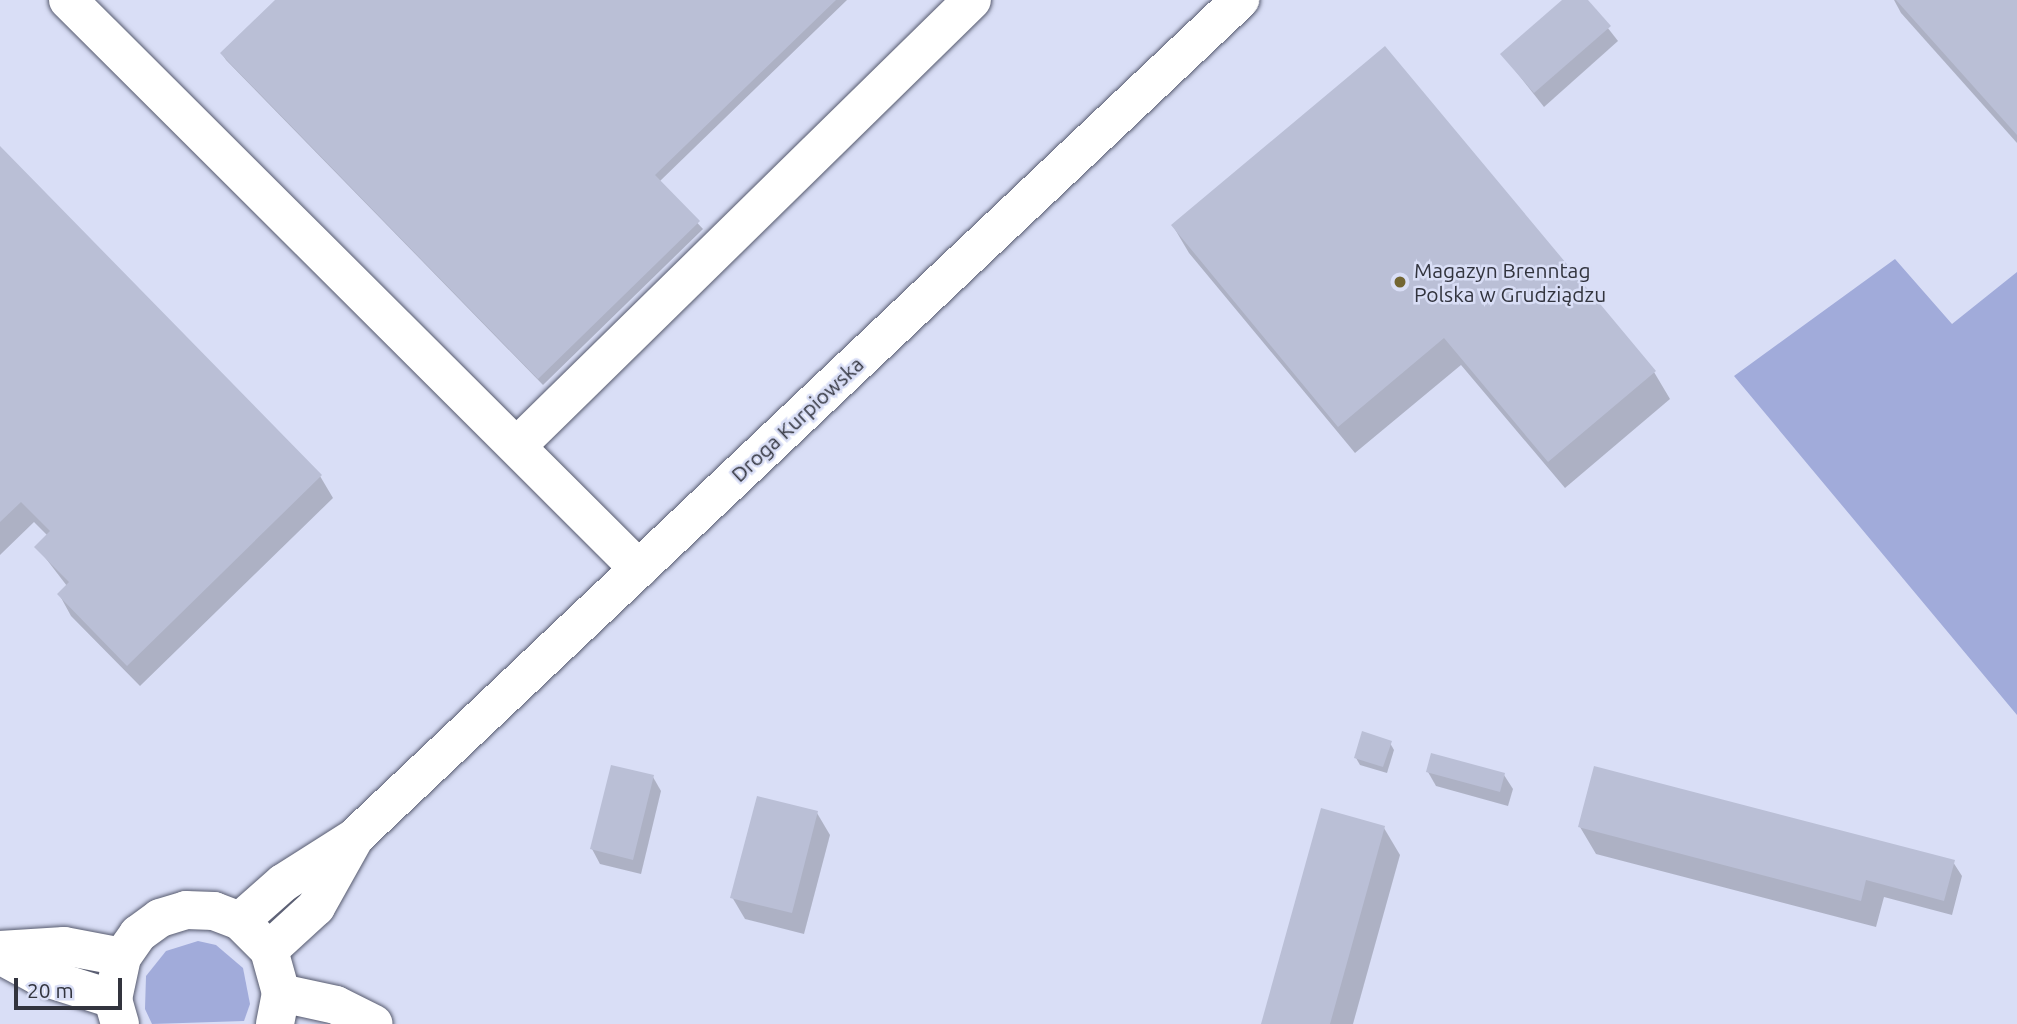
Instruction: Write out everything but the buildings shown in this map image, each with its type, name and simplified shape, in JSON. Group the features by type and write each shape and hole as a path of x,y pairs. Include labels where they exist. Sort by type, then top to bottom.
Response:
{"street":[{"path":"68,0 639,569"},
{"path":"517,446 972,0"},
{"name":"Droga Kurpiowska","path":"240,921 283,883 354,838 1240,0"},
{"name":"Droga Kurpiowska","path":"269,950 316,907 354,838"},
{"path":"0,955 117,1011 122,957 138,934 160,918 200,911 240,921 269,950 278,1008 336,1005 374,1024"},
{"path":"0,950 64,946 122,957"}],"shaded area":[{"path":"1895,259 1952,324 2017,272 2017,715 1734,376"},
{"path":"198,941 216,945 243,968 250,1004 244,1021 152,1024 145,1009 146,976 166,951"}],"place":[{"name":"Magazyn Brenntag Polska w Grudziądzu","path":"1400,282"}]}
